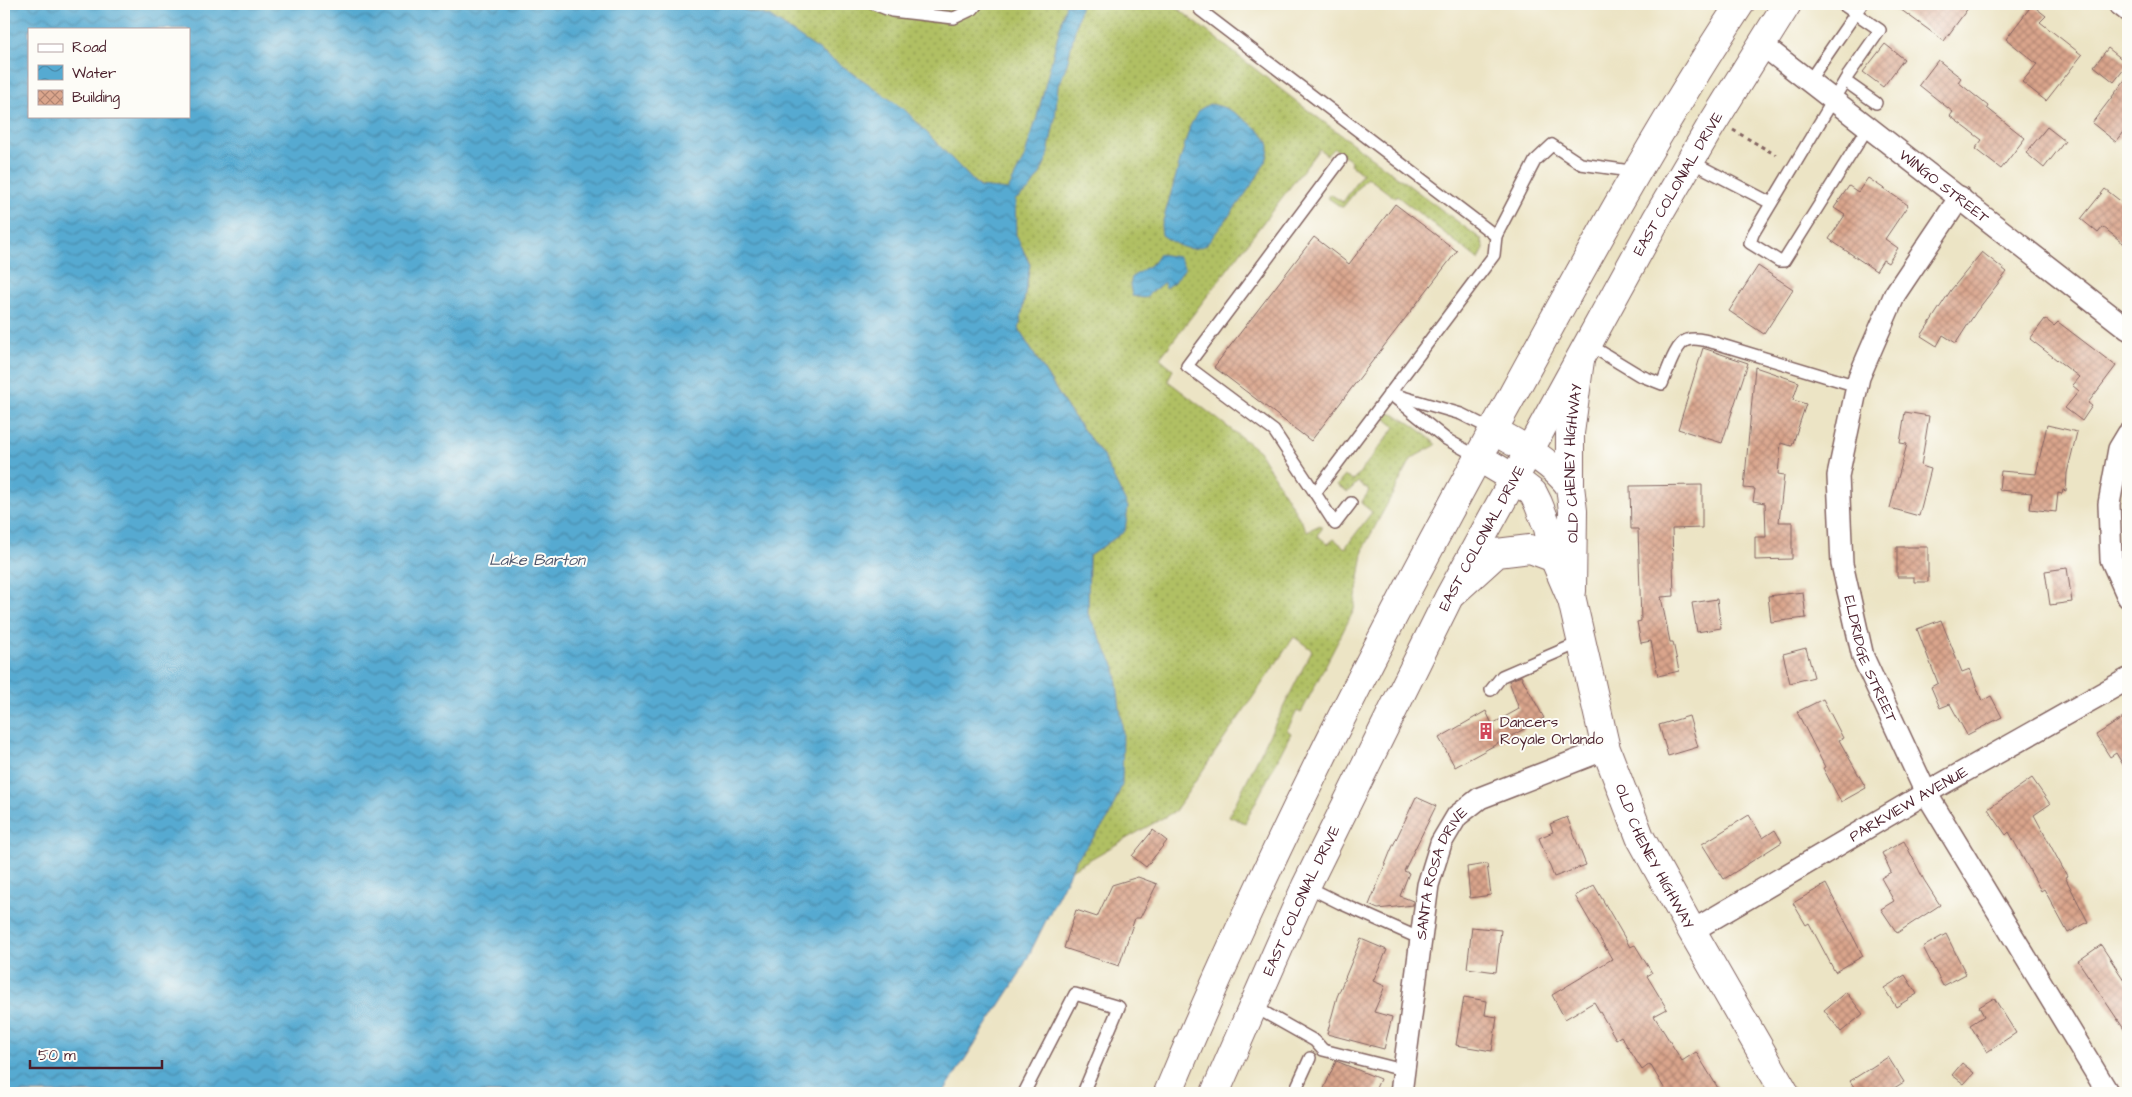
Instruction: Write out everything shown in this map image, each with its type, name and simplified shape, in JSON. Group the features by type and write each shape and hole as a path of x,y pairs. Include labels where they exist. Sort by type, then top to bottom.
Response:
{"main road":[{"path":"1170,1090 1219,974 1325,748 1371,656 1478,457 1637,172 1740,4"},
{"name":"EAST COLONIAL DRIVE","path":"1215,1093 1306,886 1448,597 1690,162 1787,4"},
{"name":"OLD CHENEY HIGHWAY","path":"1572,600 1573,511 1570,486 1570,433 1584,351"},
{"path":"1493,430 1548,463 1561,473 1570,486"},
{"name":"OLD CHENEY HIGHWAY","path":"1478,457 1515,479 1533,493 1548,528 1554,558 1572,600 1606,749 1640,837 1786,1093"},
{"path":"1448,597 1497,553 1530,548 1554,558"}],"street":[{"path":"2119,4 2128,11"},
{"name":"WINGO STREET","path":"1761,44 2128,329"},
{"name":"ELDRIDGE STREET","path":"1960,197 1896,294 1859,377 1838,476 1842,564 1863,657 1926,793 2108,1093"},
{"path":"2128,434 2119,449 2109,504 2111,560 2128,597"},
{"name":"PARKVIEW AVENUE","path":"1692,931 1926,793 2128,679"},
{"name":"SANTA ROSA DRIVE","path":"1400,1093 1428,885 1441,844 1457,816 1480,798 1606,749"}],"lane":[{"path":"874,4 892,11 954,18 973,9 977,4"},
{"path":"1200,4 1200,10 1496,236"},
{"path":"1842,4 1859,8 1880,30 1845,81 1835,101 1749,240 1750,243 1779,262 1784,261 1868,127"},
{"path":"1809,81 1859,8"},
{"path":"1845,81 1876,103"},
{"path":"1314,493 1494,255 1496,236 1535,162 1552,145 1581,164 1637,172"},
{"path":"1341,160 1187,366 1274,431 1334,524 1351,503"},
{"path":"1690,162 1771,203"},
{"path":"1584,351 1662,384 1677,348 1687,340 1696,339 1857,386"},
{"path":"1389,393 1461,414 1493,430"},
{"path":"1389,393 1446,439 1478,457"},
{"path":"1491,690 1502,676 1581,642"},
{"path":"1306,886 1421,939"},
{"path":"1024,1093 1075,994 1119,1007 1083,1093"},
{"path":"1252,1006 1316,1041 1323,1050 1404,1070"},
{"path":"1294,1093 1310,1058"}],"path":[{"path":"1731,129 1776,155"}],"green space":[{"path":"720,4 1178,4 1177,8 1301,105 1481,239 1484,248 1479,260 1397,196 1395,198 1367,177 1343,207 1341,207 1328,198 1328,196 1330,194 1343,202 1362,174 1350,164 1351,161 1334,148 1327,155 1319,149 1160,358 1173,369 1168,381 1259,451 1307,531 1320,525 1322,529 1317,535 1328,544 1334,539 1345,548 1372,512 1361,503 1369,491 1358,482 1348,492 1337,485 1345,476 1353,481 1395,427 1385,418 1388,413 1414,426 1436,445 1412,458 1364,547 1354,610 1301,713 1297,711 1287,730 1291,733 1245,823 1229,816 1312,650 1294,637 1175,811 1071,870 1076,860 1115,668 1088,614 1089,556 1125,531 1103,456 1068,409 1019,330 1030,264 999,206 940,148 906,111 769,16"}],"water":[{"name":"Lake Barton","path":"4,4 720,4 769,16 906,111 979,187 1008,190 1024,158 1037,117 1066,4 1081,4 1067,64 1058,86 1055,119 1047,158 1040,174 1029,190 1015,200 1016,235 1030,265 1019,330 1068,409 1103,456 1128,507 1125,531 1089,556 1088,614 1115,667 1123,733 1122,785 1108,819 1076,860 1018,977 943,1093 4,1093"},
{"path":"1209,104 1230,110 1256,128 1268,141 1269,150 1261,171 1253,184 1208,243 1202,247 1190,249 1179,246 1162,235 1161,228 1190,126 1199,110"},
{"path":"1159,254 1179,257 1185,268 1174,282 1165,288 1164,282 1144,298 1132,296 1130,285 1132,277 1153,263"}],"building":[{"path":"1893,4 1971,4 1944,41"},
{"path":"2032,5 2046,16 2040,22 2082,55 2046,101 2022,82 2037,64 2006,39"},
{"path":"1885,44 1904,59 1883,87 1863,72"},
{"path":"2108,48 2128,64 2114,82 2094,66"},
{"path":"1938,60 1961,78 1958,82 1988,106 1987,108 2025,138 2001,169 1975,149 1982,140 1950,116 1953,112 1919,85"},
{"path":"2128,76 2128,127 2116,142 2092,123"},
{"path":"2047,127 2065,141 2044,168 2026,153"},
{"path":"1868,178 1908,205 1885,239 1898,248 1888,263 1883,260 1876,271 1829,239 1845,215 1834,208 1849,186 1858,192"},
{"path":"2105,189 2128,207 2128,247 2103,227 2098,233 2081,219"},
{"path":"1395,204 1457,251 1311,441 1214,367 1314,237 1349,264"},
{"path":"1982,252 2007,272 1976,312 1956,343 1943,335 1937,346 1921,336 1951,290"},
{"path":"1758,266 1793,289 1764,334 1729,311"},
{"path":"2045,319 2054,326 2058,322 2116,366 2088,403 2092,406 2082,421 2065,408 2079,391 2072,385 2079,377 2030,339"},
{"path":"1703,348 1748,363 1722,443 1678,429"},
{"path":"1755,367 1799,382 1793,400 1806,404 1792,446 1781,443 1778,474 1784,475 1779,522 1792,522 1792,559 1755,560 1755,537 1766,537 1765,503 1753,501 1755,489 1744,488"},
{"path":"1905,412 1929,416 1921,466 1931,469 1919,516 1890,508 1907,444 1900,443"},
{"path":"2047,425 2077,432 2067,473 2066,491 2063,490 2062,494 2058,493 2056,512 2030,509 2032,493 1999,490 2001,471 2036,474"},
{"path":"1702,485 1702,528 1672,529 1674,596 1661,597 1670,642 1673,642 1679,671 1658,676 1651,641 1641,643 1637,622 1641,621 1638,529 1631,529 1630,486"},
{"path":"1897,547 1928,547 1928,582 1914,582 1914,577 1897,577"},
{"path":"2067,568 2072,602 2050,605 2045,571"},
{"path":"1803,592 1806,618 1771,622 1768,596"},
{"path":"1717,599 1721,628 1697,632 1692,603"},
{"path":"1941,620 1962,672 1970,669 1982,701 1991,696 2002,717 1967,735 1950,704 1940,708 1931,687 1938,683 1917,629"},
{"path":"1806,648 1814,677 1790,683 1783,654"},
{"name":"Dancers Royale Orlando","path":"1521,676 1544,718 1455,767 1439,738 1486,711 1492,724 1519,709 1509,681"},
{"path":"1823,699 1843,738 1839,740 1866,788 1841,802 1797,712"},
{"path":"2128,715 2128,773 2116,753 2110,757 2096,735"},
{"path":"1689,716 1698,747 1668,756 1659,725"},
{"path":"2032,778 2050,804 2034,815 2067,876 2065,877 2088,922 2068,933 2044,889 2041,891 2009,832 2006,835 1988,809"},
{"path":"1416,797 1436,806 1404,871 1409,873 1400,896 1413,901 1413,905 1378,909 1369,905 1391,850"},
{"path":"1749,815 1763,838 1775,830 1782,842 1724,879 1702,844"},
{"path":"1567,817 1586,865 1554,877 1539,838 1553,832 1550,824"},
{"path":"1153,830 1167,841 1146,867 1132,856"},
{"path":"1904,841 1924,880 1940,905 1897,933 1881,909 1894,901 1881,878 1891,872 1882,853"},
{"path":"1487,864 1491,895 1470,898 1467,867"},
{"path":"1138,877 1157,884 1140,918 1135,918 1119,966 1064,948 1076,910 1097,917 1112,885"},
{"path":"1826,884 1863,956 1835,972 1809,923 1806,925 1793,903"},
{"path":"1594,885 1630,947 1635,945 1652,973 1647,976 1667,1009 1654,1016 1682,1061 1696,1052 1721,1093 1667,1093 1650,1064 1642,1070 1621,1036 1616,1039 1594,1002 1565,1019 1552,995 1612,959 1575,896"},
{"path":"1472,927 1501,930 1496,972 1467,968"},
{"path":"1946,934 1966,974 1943,986 1923,947"},
{"path":"1361,939 1387,950 1373,981 1385,986 1374,1012 1392,1017 1384,1049 1327,1034 1337,997"},
{"path":"2101,945 2128,986 2128,1035 2078,961"},
{"path":"1905,975 1917,994 1896,1007 1884,988"},
{"path":"1846,992 1863,1014 1841,1032 1824,1010"},
{"path":"1464,997 1487,1001 1485,1015 1497,1017 1492,1051 1456,1045"},
{"path":"1994,998 2016,1033 1987,1052 1970,1025 1984,1016 1979,1007"},
{"path":"1888,1057 1904,1082 1886,1093 1858,1093 1850,1081"},
{"path":"1336,1061 1380,1079 1374,1093 1322,1093"},
{"path":"1962,1063 1974,1073 1964,1084 1952,1075"}],"place":[{"name":"Dancers Royale Orlando","path":"1486,731"}]}
